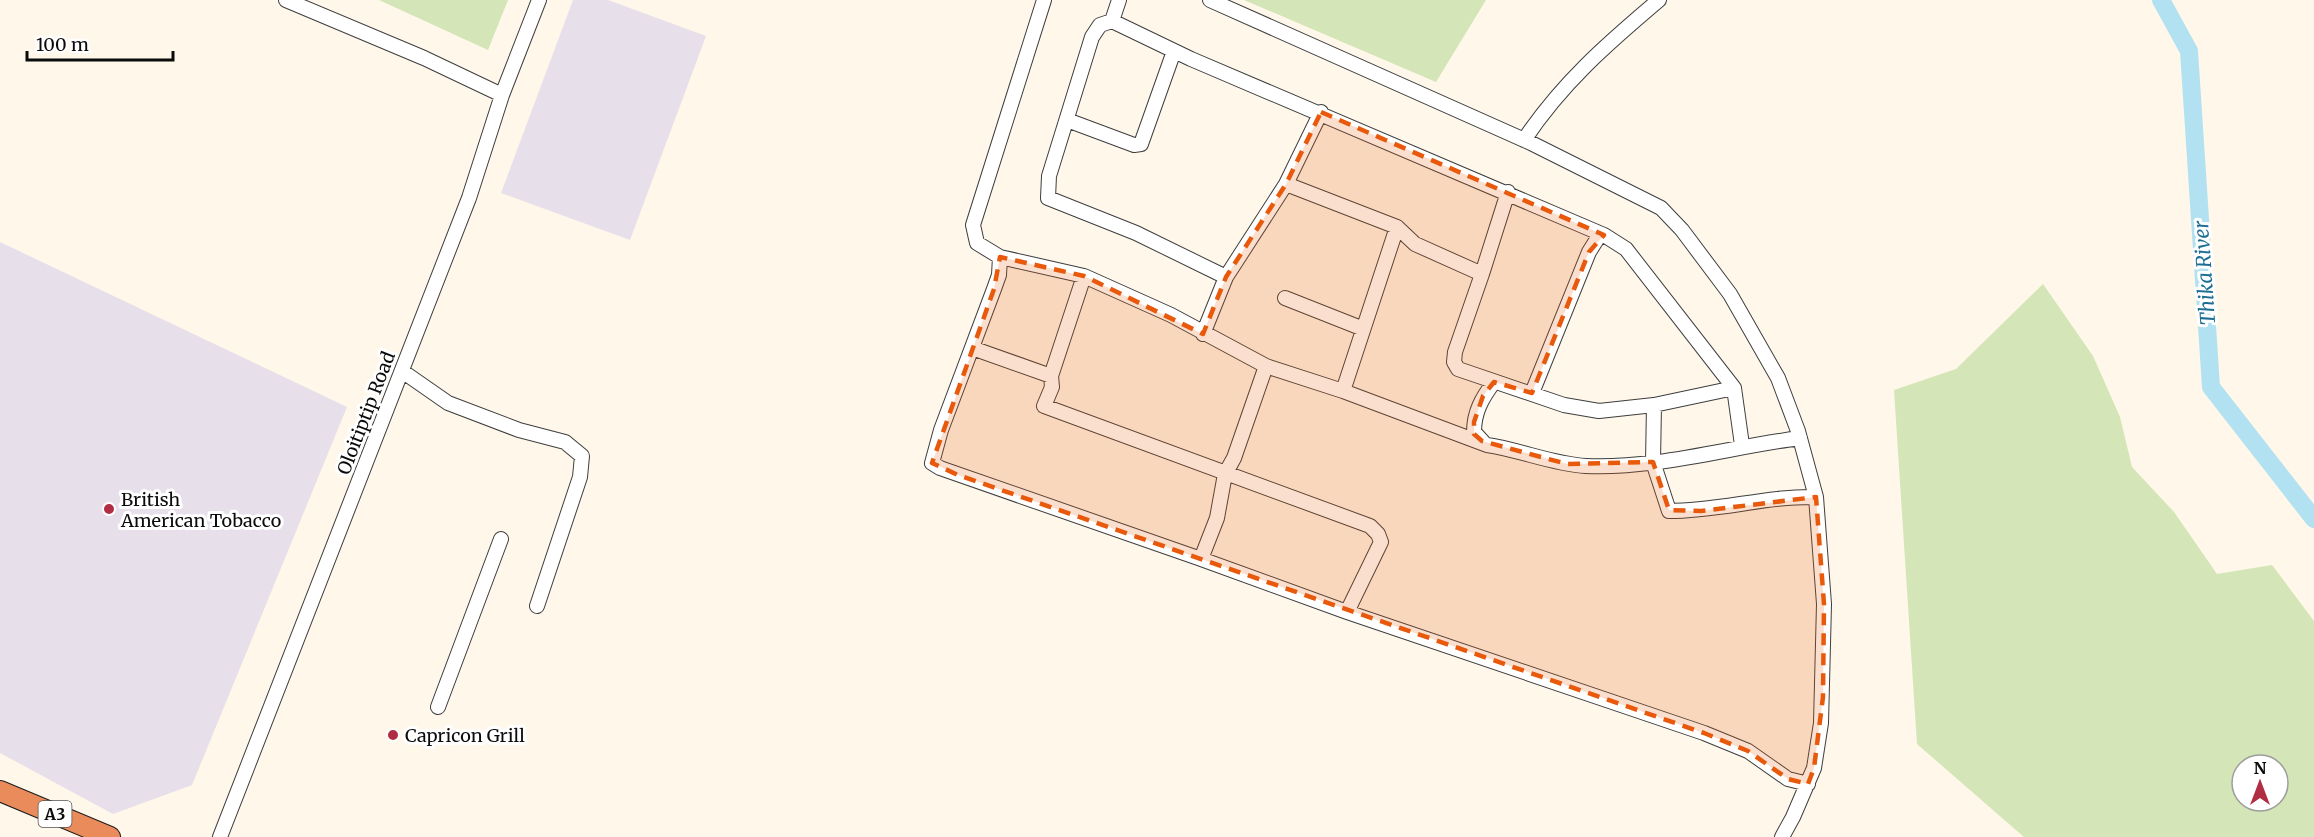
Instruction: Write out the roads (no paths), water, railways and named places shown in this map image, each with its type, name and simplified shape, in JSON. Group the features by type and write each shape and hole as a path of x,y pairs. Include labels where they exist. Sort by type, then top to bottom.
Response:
{"highway":[{"name":"A3","path":"0,791 110,837"}],"street":[{"path":"286,0 315,7 502,95"},
{"name":"Oloitiptip Road","path":"220,837 469,198 502,95 539,0"},
{"path":"1044,0 973,225 977,243 1000,258 1084,276 1171,315 1266,366 1343,391 1487,445 1576,465 1653,462 1742,445 1800,438"},
{"path":"1112,21 1119,0"},
{"path":"1210,0 1524,140 1661,208 1682,230 1730,294 1778,378 1800,438 1816,497 1824,604 1823,697 1818,747 1808,784 1786,835"},
{"path":"1524,140 1555,96 1584,65 1659,0"},
{"path":"1226,277 1136,233 1047,198 1049,176 1095,31 1104,22 1112,21 1174,51 1508,192 1604,235 1626,249 1734,388 1742,445"},
{"path":"1067,120 1134,145 1141,144 1174,51"},
{"path":"1203,333 1226,277 1286,184 1322,112"},
{"path":"1286,184 1397,227 1415,244 1482,274"},
{"path":"1508,192 1455,352 1454,363 1458,369 1564,405 1599,411 1654,405 1734,388"},
{"path":"1343,391 1361,328 1397,227"},
{"path":"1532,393 1589,252 1599,236 1604,235"},
{"path":"1000,258 999,275 940,430 932,463 958,475 1347,612 1704,733 1748,751 1788,779 1808,784"},
{"path":"1084,276 1051,376 1052,387 1044,406 1370,526 1378,534 1381,542 1347,612"},
{"path":"1285,297 1361,328"},
{"path":"972,348 1051,376"},
{"path":"1201,559 1217,518 1225,474 1234,458 1266,366"},
{"path":"402,370 448,403 519,430 565,442 582,456 580,477 537,606"},
{"path":"1487,445 1475,435 1474,422 1477,409 1494,382"},
{"path":"1654,405 1653,462 1669,511 1701,511 1774,499 1816,497"},
{"path":"438,707 501,539"}],"waterway":[{"name":"Thika River","path":"2161,0 2189,51 2211,387 2314,519"}],"place":[{"name":"British American Tobacco","path":"109,509"},
{"name":"Capricon Grill","path":"393,735"}]}
